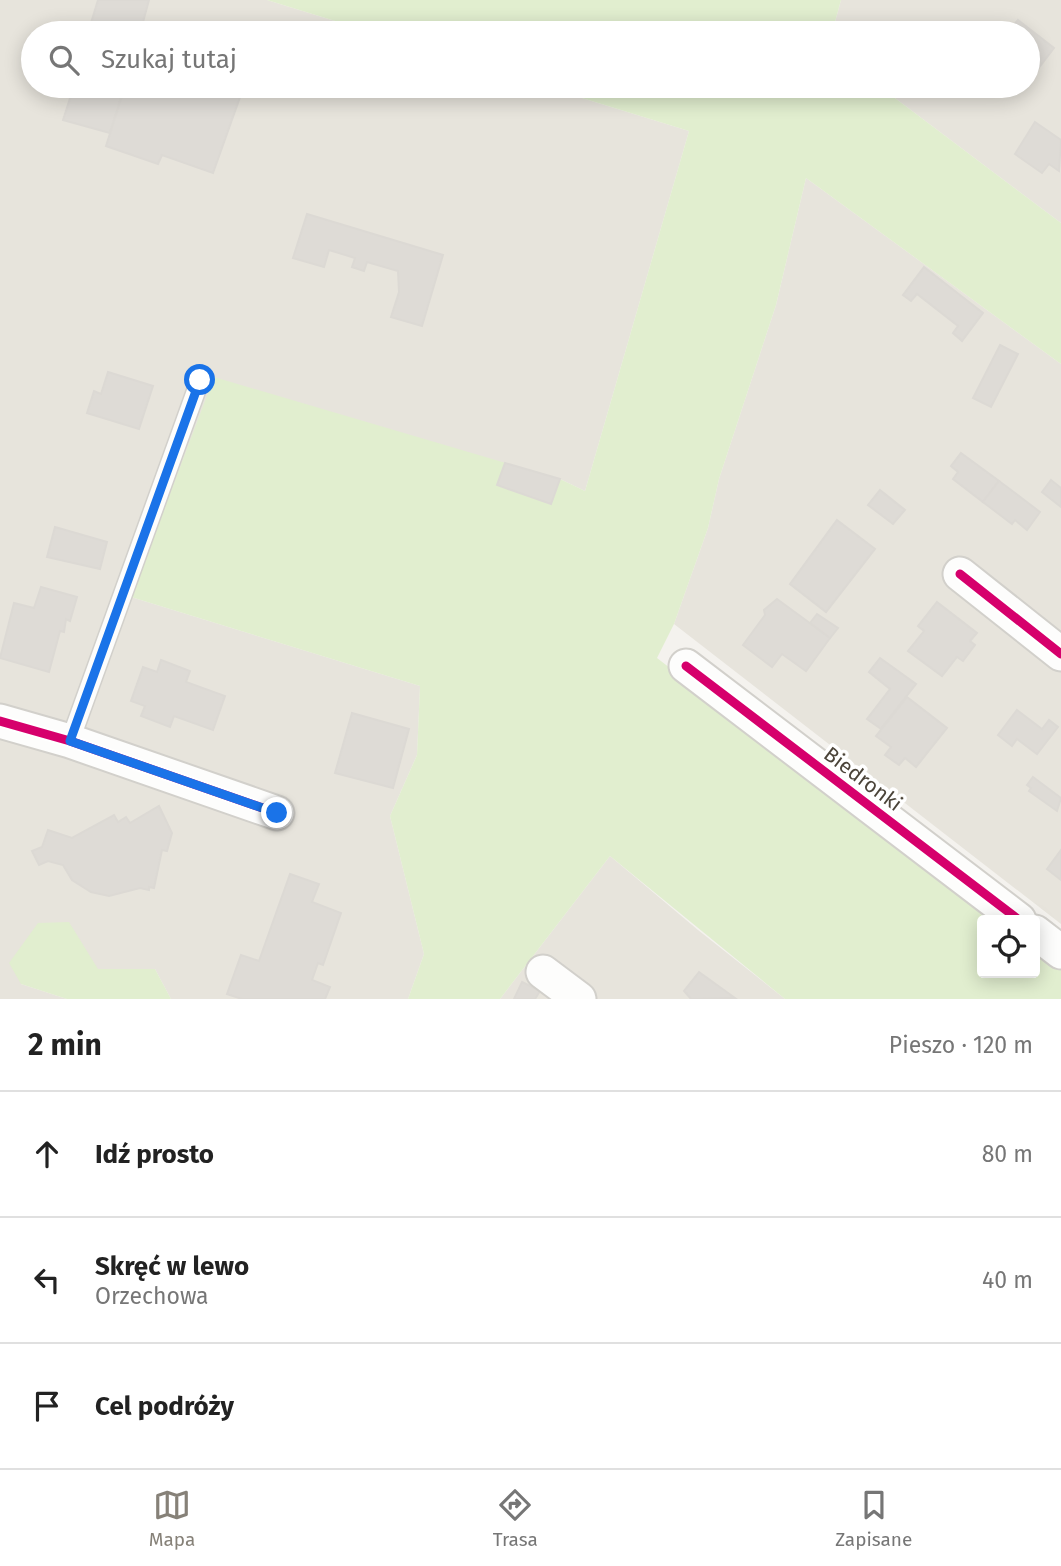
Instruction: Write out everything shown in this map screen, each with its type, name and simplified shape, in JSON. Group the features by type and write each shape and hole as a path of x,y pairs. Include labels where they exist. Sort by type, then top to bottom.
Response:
{"street":[{"path":"960,574 1061,654"},
{"name":"Biedronki","path":"686,666 1012,915"},
{"path":"0,721 70,741 277,813"},
{"path":"1040,936 1061,952"},
{"path":"543,972 579,999"}],"lane":[{"path":"70,741 200,380"}],"shaded area":[{"path":"0,0 267,0 335,21 21,21 21,98 582,98 689,131 585,491 560,479 131,597 420,686 417,755 390,816 424,954 408,999 171,999 155,969 98,969 21,984 67,999 0,999"},
{"path":"841,0 1061,0 1061,223 895,98 1040,98 1040,21 835,21"},
{"path":"806,178 1061,364 1061,924 674,624 708,528 719,479 776,305"},
{"path":"610,856 698,930 785,999 500,999"}],"green space":[{"path":"267,0 841,0 835,21 335,21"},
{"path":"582,98 895,98 1061,223 1061,364 806,178 776,305 719,479 708,528 674,624 657,658 991,915 977,915 977,978 1040,978 1040,953 1061,969 1061,999 785,999 610,856 500,999 408,999 424,954 390,816 417,755 420,686 131,597 214,377 560,479 585,491 689,131"},
{"path":"69,922 98,969 155,969 171,999 67,999 21,984 9,963 38,923"}],"building":[{"path":"98,0 149,0 143,21 92,21"},
{"path":"1040,37 1054,48 1040,66"},
{"path":"70,98 121,98 110,133 63,120"},
{"path":"121,98 240,98 213,173 162,155 158,164 106,146"},
{"path":"1035,122 1061,140 1059,171 1049,164 1042,173 1015,154"},
{"path":"307,214 443,255 422,326 391,317 399,292 398,271 367,262 364,271 352,267 355,258 329,250 324,267 293,258"},
{"path":"924,267 983,313 962,341 953,333 958,326 917,294 911,301 903,295"},
{"path":"1000,345 1018,354 991,407 973,398"},
{"path":"108,372 153,386 139,429 87,413 94,391 101,394"},
{"path":"961,453 999,481 983,502 953,479 958,472 951,466"},
{"path":"505,463 560,479 551,504 497,485"},
{"path":"1051,480 1061,488 1061,507 1042,492"},
{"path":"999,481 1040,512 1027,530 1015,520 1012,524 983,502"},
{"path":"880,490 905,510 893,524 868,505"},
{"path":"837,520 875,549 826,612 790,584"},
{"path":"55,527 107,542 100,569 47,557"},
{"path":"41,587 77,597 70,621 66,619 64,632 60,631 49,672 0,658 14,603 34,608"},
{"path":"777,599 830,638 806,671 782,654 772,667 743,645 765,615 764,610"},
{"path":"937,602 977,633 970,641 975,645 963,661 957,657 942,676 908,651 924,631 918,626"},
{"path":"817,614 838,628 830,638 810,623"},
{"path":"880,658 916,684 881,729 867,719 890,689 869,672"},
{"path":"161,660 190,671 186,682 225,696 213,730 174,716 170,727 141,716 145,706 131,701 143,667 157,672"},
{"path":"907,697 947,728 916,767 905,758 899,765 885,755 891,747 876,736"},
{"path":"1017,710 1042,729 1049,720 1058,727 1037,754 1017,739 1012,746 998,735"},
{"path":"352,713 409,729 393,788 335,773"},
{"path":"1033,777 1061,798 1057,811 1029,791 1031,788 1027,785"},
{"path":"159,806 172,833 167,851 162,850 154,888 149,887 149,890 140,888 109,896 91,892 72,880 63,865 48,861 39,865 32,851 42,847 48,830 72,838 114,815 118,822 126,817 130,823"},
{"path":"1061,850 1061,880 1047,869"},
{"path":"290,874 319,884 312,902 341,913 323,965 318,963 312,980 330,987 325,999 242,999 227,994 241,955 259,961"},
{"path":"699,972 735,998 691,999 684,991"},
{"path":"522,982 540,991 535,999 514,999"}],"cycle path":[{"path":"960,574 1061,654"},
{"path":"686,666 1012,915"},
{"path":"0,721 70,741 277,813"}],"route":[{"path":"200,380 70,741 277,813"}]}
